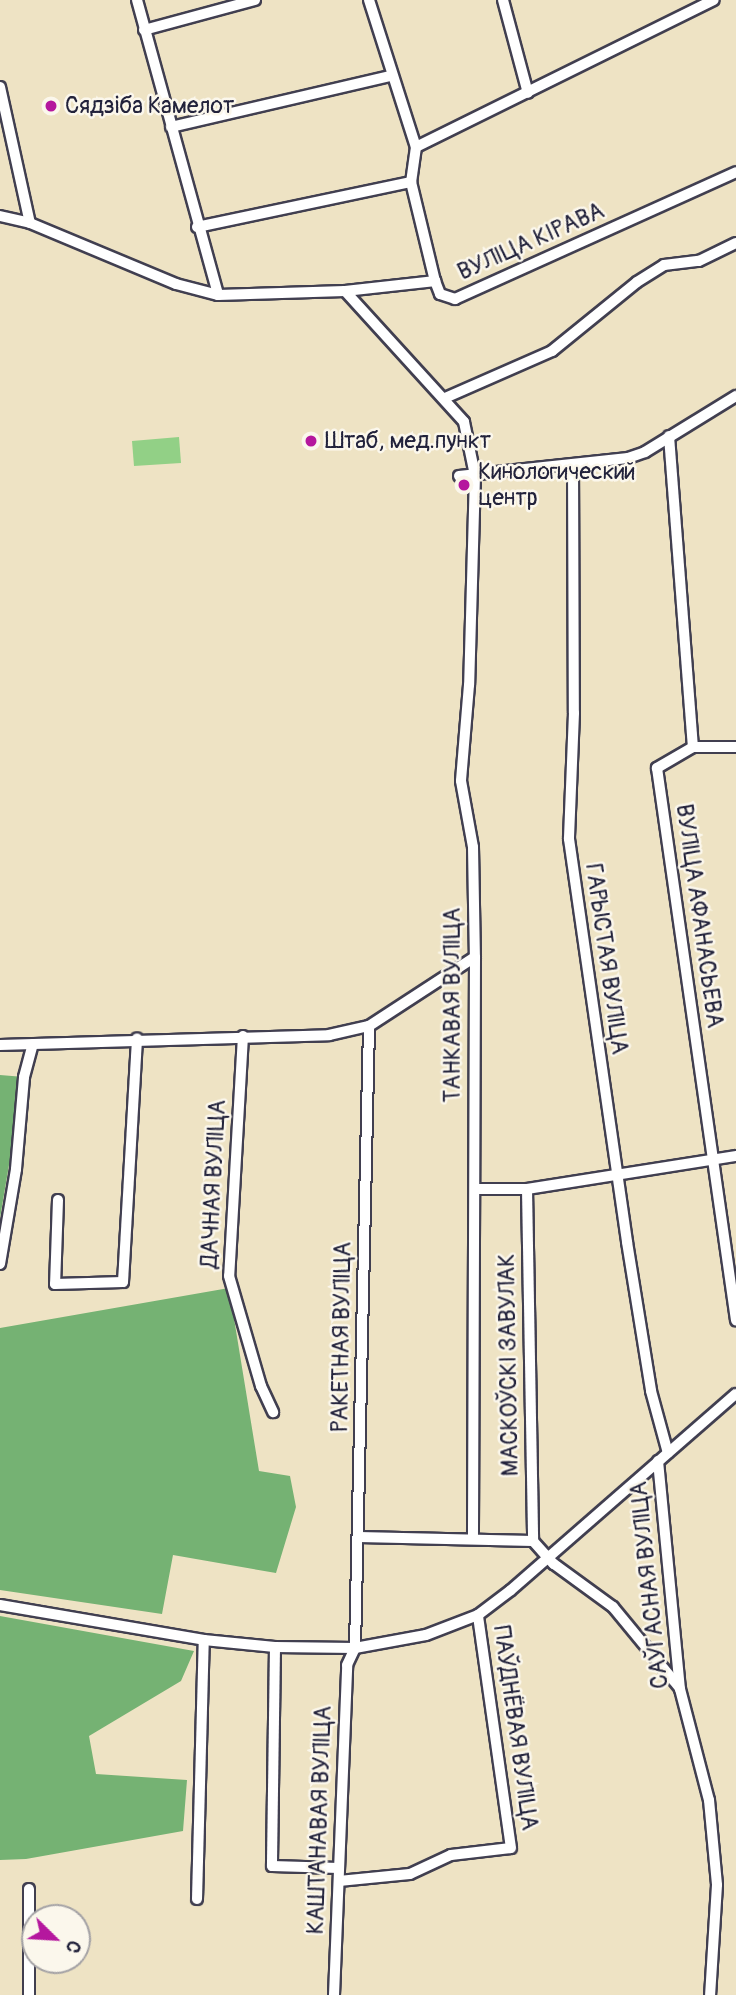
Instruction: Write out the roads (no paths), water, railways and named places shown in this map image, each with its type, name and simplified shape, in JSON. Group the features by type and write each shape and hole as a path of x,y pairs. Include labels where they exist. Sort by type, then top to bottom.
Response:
{"street":[{"path":"137,0 197,227 218,295"},
{"path":"144,30 255,0"},
{"path":"369,0 416,147 411,182 435,281"},
{"path":"503,0 528,93"},
{"path":"416,147 715,0"},
{"path":"171,127 391,75"},
{"path":"0,87 30,223"},
{"name":"ВУЛІЦА КІРАВА","path":"0,216 30,223 176,284 218,295 345,291 435,281 440,294 455,299 736,172"},
{"path":"197,227 411,182"},
{"path":"445,398 552,351 636,282 664,265 699,261 736,243"},
{"name":"ТАНКАВАЯ ВУЛІЦА","path":"345,291 464,422 475,475 470,685 461,781 473,847 475,957 473,1536"},
{"path":"459,476 628,458 736,396"},
{"path":"669,436 693,747 736,747"},
{"name":"ГАРЫСТАЯ ВУЛІЦА","path":"573,464 574,713 569,839 651,1391 668,1453"},
{"name":"ВУЛІЦА АФАНАСЬЕВА","path":"693,747 657,768 736,1320"},
{"path":"0,1045 137,1038 329,1035 369,1026 390,1008 475,957"},
{"name":"РАКЕТНАЯ ВУЛІЦА","path":"355,1648 369,1026"},
{"name":"ДАЧНАЯ ВУЛІЦА","path":"243,1036 229,1276 261,1386 273,1412"},
{"path":"58,1200 55,1284 123,1282 137,1038"},
{"path":"0,1264 16,1169 24,1077 33,1044"},
{"path":"475,1189 527,1189 736,1156"},
{"name":"МАСКОЎСКІ ЗАВУЛАК","path":"527,1189 533,1541"},
{"path":"0,1605 204,1640 275,1647 355,1648 426,1635 478,1615 548,1559 736,1394"},
{"name":"САЎГАСНАЯ ВУЛІЦА","path":"658,1461 680,1689 709,1800 718,1885 709,1995"},
{"path":"359,1537 473,1536 533,1541 548,1559 613,1607 637,1630 680,1689"},
{"name":"ПАЎДНЁВАЯ ВУЛІЦА","path":"339,1881 410,1874 451,1855 511,1848 478,1615"},
{"path":"197,1899 204,1640"},
{"path":"275,1647 272,1866 340,1868"},
{"name":"КАШТАНАВАЯ ВУЛІЦА","path":"334,1995 347,1665 355,1648"},
{"path":"29,1889 29,1995"}],"place":[{"name":"Сядзіба Камелот","path":"51,106"},
{"name":"Штаб, мeд.пункт","path":"311,441"},
{"name":"Кинологический центр","path":"464,485"}]}
